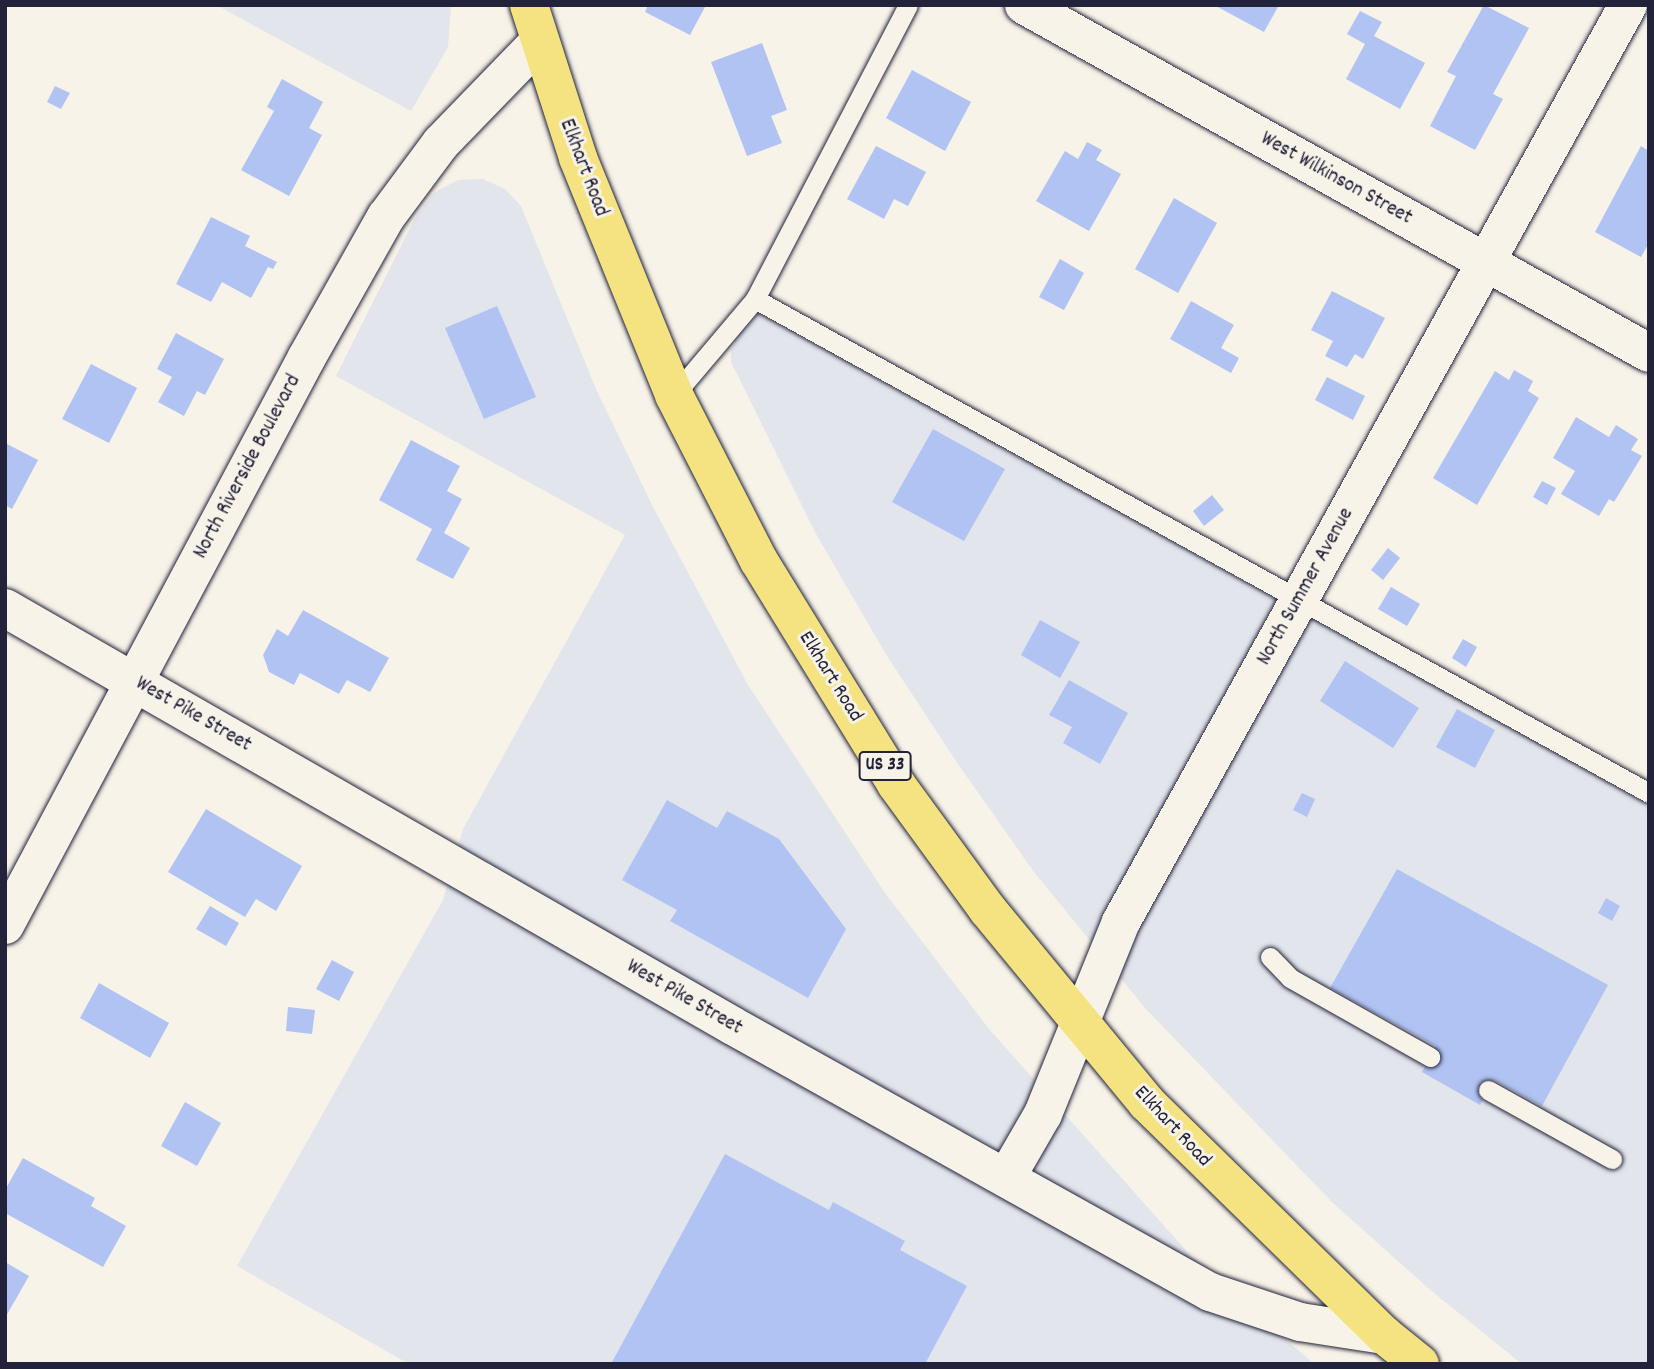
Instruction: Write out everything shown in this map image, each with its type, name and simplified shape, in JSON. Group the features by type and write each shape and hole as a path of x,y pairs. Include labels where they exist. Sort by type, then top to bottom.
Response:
{"highway":[{"name":"US 33","path":"529,5 539,42"},
{"name":"Elkhart Road","path":"539,42 578,158 674,395 759,561 896,784 988,910 1081,1019 1147,1102 1384,1335 1420,1364"}],"street":[{"name":"West Wilkinson Street","path":"1024,5 1649,353"},
{"name":"North Summer Avenue","path":"1006,1178 1042,1114 1121,922 1628,5"},
{"name":"North Riverside Boulevard","path":"5,925 386,217 441,143 539,42"},
{"name":"West Pike Street","path":"5,608 1210,1292 1300,1322 1384,1335"}],"lane":[{"path":"674,395 755,299 908,5"},
{"path":"755,299 1649,793"},
{"path":"1270,957 1290,978 1430,1057"},
{"path":"1488,1090 1612,1159"}],"shaded area":[{"path":"216,5 451,5 448,47 411,111"},
{"path":"483,179 505,189 521,206 596,389 654,509 748,685 885,893 989,1029 1191,1256 1314,1364 409,1364 237,1266 443,900 463,829 625,535 336,376 415,218 435,192 458,180"},
{"path":"752,310 1649,805 1649,1364 1522,1364 1428,1288 1333,1203 1145,1008 1034,872 958,764 887,656 816,534 731,362 731,350"}],"building":[{"path":"648,5 706,5 690,35 645,12"},
{"path":"1214,5 1279,5 1264,32"},
{"path":"1484,5 1529,28 1493,94 1503,99 1475,150 1430,126 1456,76 1447,72"},
{"path":"1360,11 1382,22 1374,36 1425,63 1400,109 1346,79 1365,44 1347,34"},
{"path":"762,43 787,110 771,116 782,143 747,156 711,62"},
{"path":"912,70 971,102 945,151 886,118"},
{"path":"282,79 323,102 309,128 322,135 289,196 241,170 274,111 267,107"},
{"path":"55,86 70,93 61,109 47,102"},
{"path":"1087,142 1102,150 1096,160 1121,174 1089,231 1036,201 1065,151 1078,159"},
{"path":"876,146 926,172 908,206 894,199 884,219 847,199"},
{"path":"1641,146 1649,151 1649,243 1641,257 1595,232"},
{"path":"1174,198 1217,223 1178,293 1135,269"},
{"path":"211,217 250,236 245,246 277,262 273,269 268,267 251,298 222,282 211,302 176,284"},
{"path":"1060,259 1084,273 1064,310 1039,297"},
{"path":"1332,291 1385,318 1363,359 1355,354 1347,367 1325,356 1333,341 1311,330"},
{"path":"1191,301 1234,325 1221,348 1239,358 1231,373 1170,339"},
{"path":"497,306 536,397 484,419 445,328"},
{"path":"176,333 224,359 205,395 197,391 184,416 158,402 172,377 157,369"},
{"path":"91,364 137,388 109,443 62,419"},
{"path":"1514,370 1533,381 1528,391 1539,398 1477,505 1433,478 1495,371 1509,380"},
{"path":"1327,377 1365,396 1353,420 1315,400"},
{"path":"1576,417 1609,437 1616,425 1638,439 1631,450 1642,456 1614,502 1609,499 1599,516 1561,494 1575,471 1553,458"},
{"path":"933,429 1005,469 964,541 892,502"},
{"path":"411,440 460,466 447,491 462,499 444,533 470,548 453,579 416,560 432,529 379,500"},
{"path":"5,443 38,460 12,509 5,505"},
{"path":"1542,481 1556,488 1547,505 1533,497"},
{"path":"1212,495 1224,510 1204,526 1193,511"},
{"path":"1388,548 1400,558 1383,580 1371,570"},
{"path":"1391,587 1420,604 1407,626 1378,609"},
{"path":"303,610 389,658 370,692 347,680 339,694 300,673 294,685 269,672 263,655 277,629 288,636"},
{"path":"1040,620 1080,642 1060,678 1021,655"},
{"path":"1463,639 1477,647 1466,667 1452,658"},
{"path":"1345,661 1419,708 1393,748 1320,701"},
{"path":"1069,680 1128,713 1100,764 1063,743 1072,727 1049,715"},
{"path":"1457,709 1495,730 1475,768 1436,747"},
{"path":"1302,793 1315,799 1307,817 1293,810"},
{"path":"667,800 717,828 727,811 779,839 846,929 808,998 670,921 677,910 622,880"},
{"path":"206,809 302,866 276,911 256,899 245,917 168,872"},
{"path":"1397,869 1608,985 1542,1106 1494,1080 1480,1105 1422,1072 1436,1046 1330,988"},
{"path":"1606,898 1620,906 1612,921 1598,913"},
{"path":"210,906 239,923 226,946 196,929"},
{"path":"332,960 354,972 339,1001 316,989"},
{"path":"99,983 169,1023 150,1058 80,1018"},
{"path":"288,1007 315,1010 312,1034 286,1031"},
{"path":"185,1102 221,1123 197,1166 161,1146"},
{"path":"725,1154 829,1210 833,1202 905,1241 900,1250 967,1286 925,1364 611,1364"},
{"path":"23,1158 95,1198 91,1206 126,1226 103,1267 5,1213 5,1190"},
{"path":"5,1262 29,1276 5,1318"}]}
